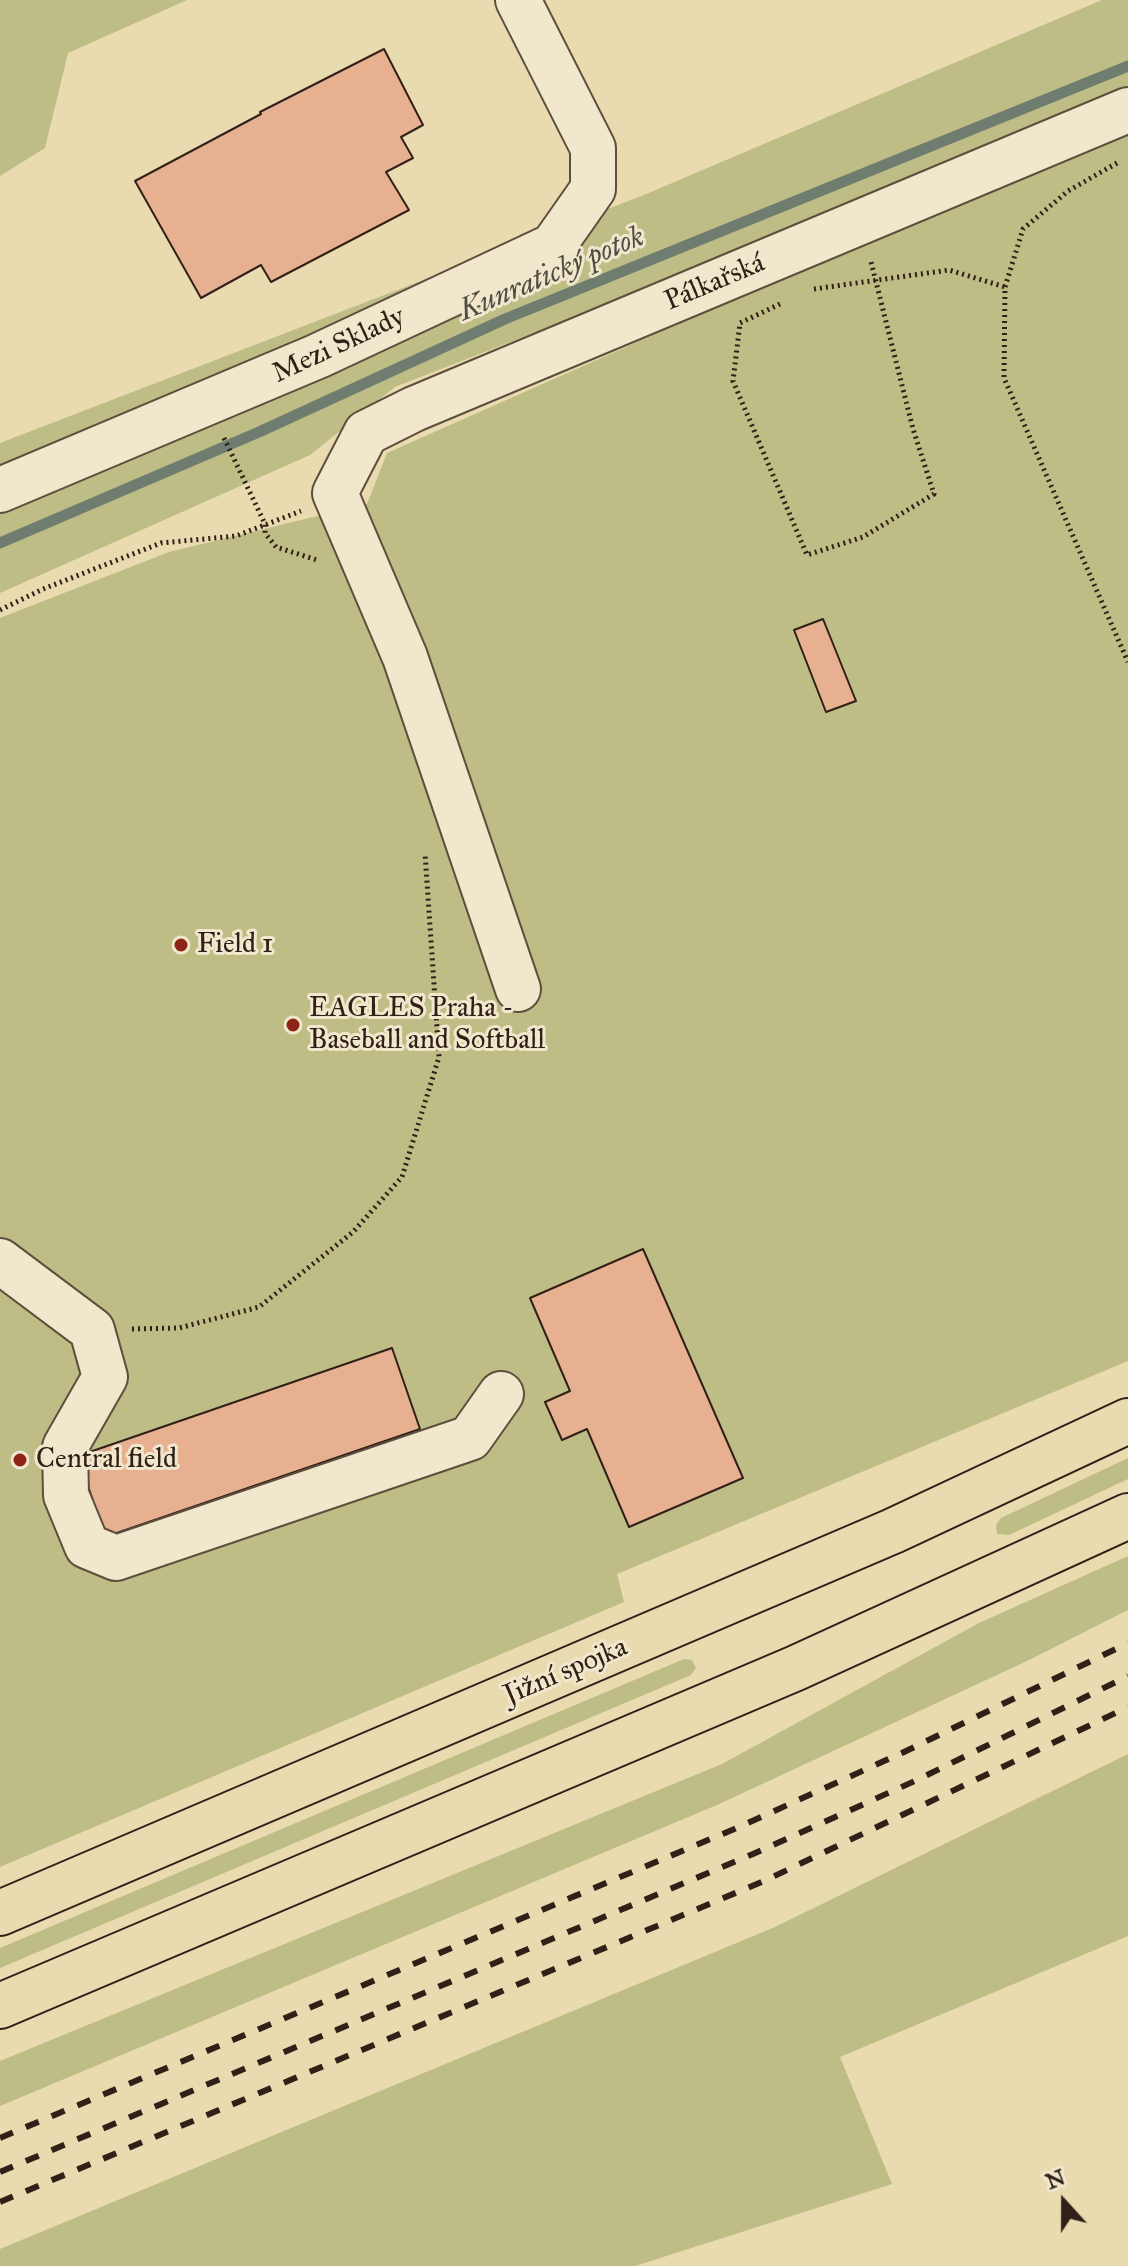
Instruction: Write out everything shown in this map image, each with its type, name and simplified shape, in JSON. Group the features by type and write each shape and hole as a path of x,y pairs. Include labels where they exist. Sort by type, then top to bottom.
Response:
{"highway":[{"name":"Jižní spojka","path":"0,1913 893,1531 1128,1421"},
{"path":"0,2006 782,1675 1128,1516"}],"street":[{"name":"Mezi Sklady","path":"0,490 305,362 553,246 593,189 593,148 518,0"},
{"name":"Pálkařská","path":"335,493 366,433 390,421 1128,110"},
{"path":"335,493 405,657 518,989"},
{"path":"0,1261 92,1330 105,1377 65,1447 66,1495 87,1546 116,1558 470,1438 501,1394"}],"path":[{"path":"1128,156 1068,191 1023,229 1005,287 1004,378 1128,662"},
{"path":"782,303 740,323 733,381 807,555 863,537 934,494 913,429 874,278 863,221"},
{"path":"810,290 874,278 949,270 1005,287"},
{"path":"219,428 265,524 265,533 276,547 331,564"},
{"path":"0,610 43,589 161,543 236,536 335,493"},
{"path":"92,1330 179,1328 259,1307 353,1232 402,1177 439,1057 424,839"}],"shaded area":[{"path":"0,0 187,0 68,53 45,148 0,176"},
{"path":"1102,0 1128,0 1128,101 395,387 310,455 0,593 0,443 644,195"},
{"path":"1128,132 1128,1361 617,1574 624,1602 0,1867 0,618 169,552 367,504 387,453 867,240"},
{"path":"1128,1458 1128,1479 1009,1535 997,1534 996,1525 1001,1518"},
{"path":"1128,1556 1128,1610 1027,1661 717,1805 0,2106 0,2061 722,1764 979,1623"},
{"path":"684,1659 692,1660 696,1668 691,1675 0,1968 0,1948"},
{"path":"1128,1754 1128,1936 840,2057 892,2184 635,2266 0,2266 0,2249 775,1927"}],"building":[{"path":"384,49 423,125 401,137 413,158 386,172 409,210 271,282 261,265 201,298 135,181 260,112"},
{"path":"823,619 856,701 826,712 794,630"},
{"path":"643,1249 743,1478 629,1527 587,1429 562,1440 545,1402 570,1391 530,1298"},
{"path":"392,1348 420,1429 105,1537 78,1456"}],"waterway":[{"name":"Kunratický potok","path":"0,543 259,432 505,319 1128,66"}],"railway":[{"path":"0,2138 739,1827 904,1752 1128,1643"},
{"path":"0,2172 753,1854 917,1780 1128,1676"},
{"path":"0,2202 764,1881 1128,1707"}],"place":[{"name":"Field 1","path":"181,945"},
{"name":"EAGLES Praha - Baseball and Softball","path":"293,1025"},
{"name":"Central field","path":"20,1460"}]}
